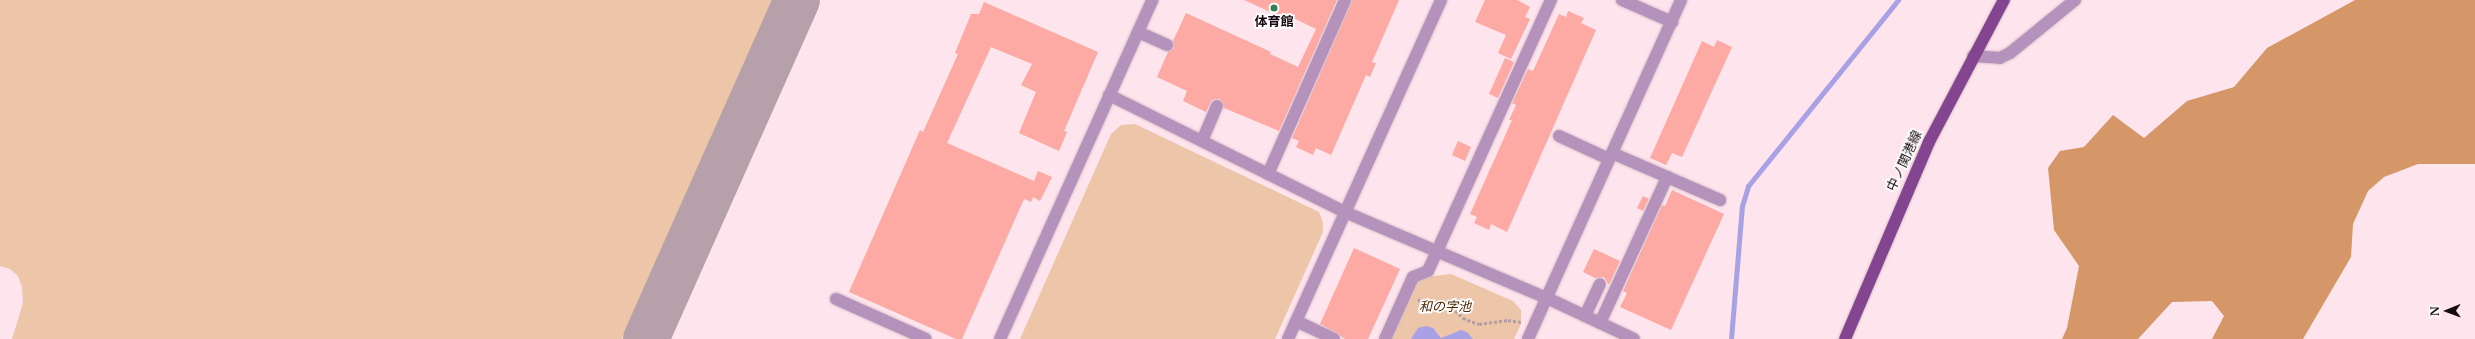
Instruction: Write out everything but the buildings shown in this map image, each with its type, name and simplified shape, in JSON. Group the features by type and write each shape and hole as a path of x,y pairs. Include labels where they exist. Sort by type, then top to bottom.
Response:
{"main road":[{"name":"中ノ関港線","path":"1845,339 1929,142 1973,56 2004,0"}],"street":[{"path":"1000,339 1152,0"},
{"path":"1268,174 1345,0"},
{"path":"1288,339 1440,0"},
{"path":"1385,339 1413,277 1428,271 1551,0"},
{"path":"1622,0 1672,22"},
{"path":"1528,339 1682,0"},
{"path":"1973,56 2000,58 2010,53 2075,0"},
{"path":"1138,32 1167,45"},
{"path":"1109,95 1345,212 1546,298 1634,339"},
{"path":"1202,141 1217,106"},
{"path":"1559,136 1667,177 1720,200"},
{"path":"1600,323 1667,177"},
{"path":"1585,316 1600,284"},
{"path":"836,299 926,339"},
{"path":"1296,321 1334,339"}],"path":[{"path":"1404,297 1415,298 1436,310 1452,307 1464,318 1479,324 1508,320 1521,322"}],"green space":[{"path":"0,0 775,0 622,339 12,339 23,303 22,287 18,276 10,269 0,266"},
{"path":"1135,124 1319,212 1323,223 1323,232 1275,339 1020,339 1111,134 1121,125"},
{"name":"和の字池","path":"1451,274 1513,301 1521,310 1521,324 1514,339 1390,339 1416,282 1425,277"}],"shaded area":[{"path":"2355,0 2475,0 2475,164 2418,164 2384,177 2368,191 2353,224 2351,257 2303,339 2212,339 2224,316 2212,301 2172,302 2138,339 2062,339 2067,328 2079,266 2054,230 2048,168 2060,151 2084,147 2113,115 2144,138 2187,101 2234,87 2267,48"},
{"path":"1426,326 1433,328 1441,338 1461,330 1467,332 1473,339 1411,339 1418,328"}],"waterway":[{"path":"1731,339 1742,206 1748,186 1898,0"}],"taxiway":[{"path":"646,339 797,0"}],"place":[{"name":"体育館","path":"1274,8"}]}
